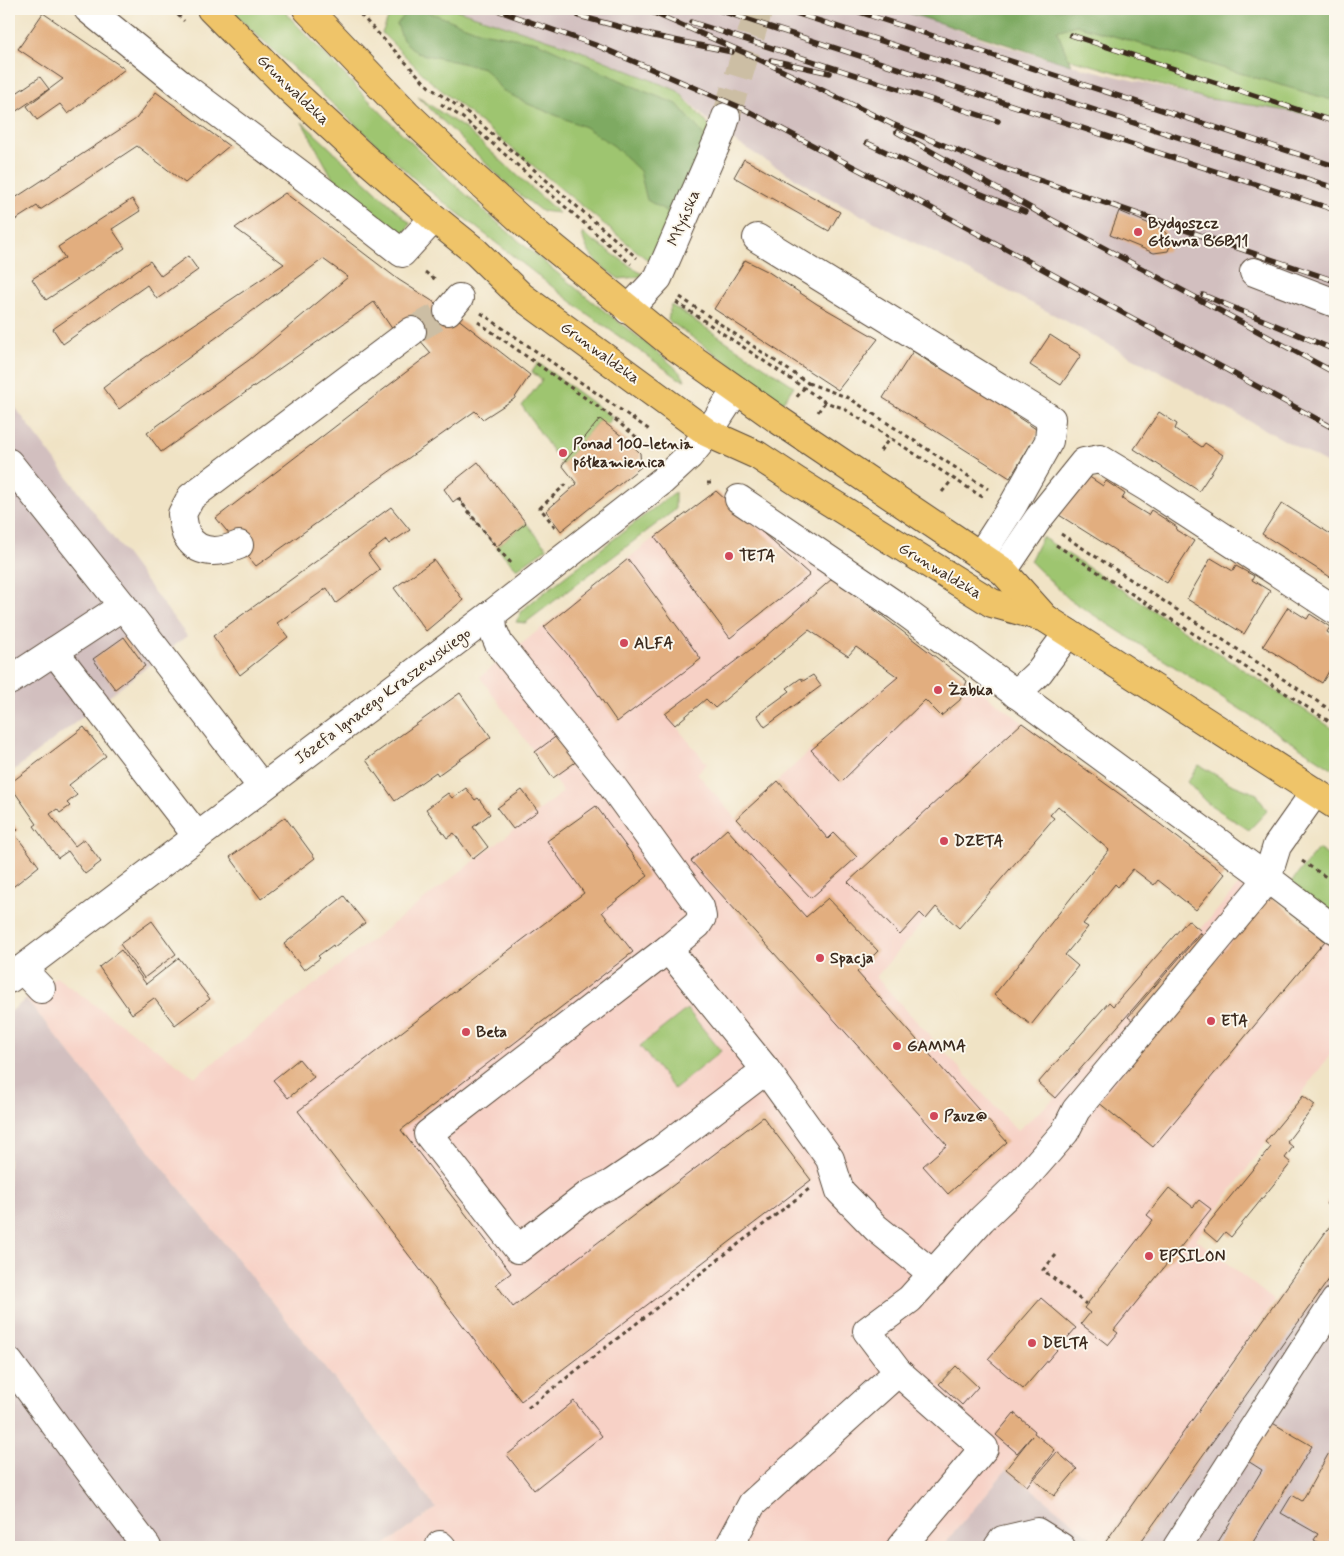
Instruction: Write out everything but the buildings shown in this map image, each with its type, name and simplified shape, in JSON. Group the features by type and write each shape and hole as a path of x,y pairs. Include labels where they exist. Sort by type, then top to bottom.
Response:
{"main road":[{"name":"Grunwaldzka","path":"211,9 292,91 434,218 476,252 521,296 708,433 757,455 992,603 1045,618"},
{"name":"Grunwaldzka","path":"307,9 407,114 467,171 530,228 673,345 736,390 1003,571 1045,618 1325,799"}],"street":[{"path":"88,9 180,84 326,193 402,253 434,218"},
{"name":"Młyńska","path":"628,310 655,281 721,133 726,117"},
{"path":"757,238 1051,419 1049,442 980,556"},
{"path":"1254,272 1335,303"},
{"path":"239,544 228,550 214,552 200,549 186,534 182,514 191,496 412,331"},
{"name":"Józefa Ignacego Kraszewskiego","path":"15,974 492,614 662,482 689,456 708,433 736,390"},
{"path":"1003,571 1035,524 1084,462 1100,460 1148,488 1335,610"},
{"path":"9,463 123,606 262,787"},
{"path":"739,499 897,606 1335,930"},
{"path":"9,681 123,606"},
{"path":"492,614 493,630 499,644 607,779 700,907 702,917 697,926 668,949 428,1134 518,1249 588,1195 611,1184 661,1150 766,1070"},
{"path":"1016,694 1039,672 1068,633"},
{"path":"54,651 197,836"},
{"path":"901,1547 984,1448 898,1372 867,1331 910,1299 982,1219 1024,1179 1066,1132 1076,1110 1267,878 1277,846 1325,799"},
{"path":"668,949 766,1070 830,1159 840,1191 876,1228 933,1274"},
{"path":"15,974 41,988"},
{"path":"1177,1547 1335,1301"},
{"path":"9,1362 147,1547"},
{"path":"730,1547 752,1504 898,1372"},
{"path":"998,1547 1004,1540 1037,1532 1061,1547"}],"path":[{"path":"355,9 429,87 468,113 650,269 655,281 681,307 825,402 843,408 953,478 1010,508"},
{"path":"438,102 463,118 645,276 808,383 849,398 1010,508"},
{"path":"402,253 453,305 612,417 653,451"},
{"path":"803,388 808,383"},
{"path":"880,451 890,438"},
{"path":"942,492 953,478"},
{"path":"556,529 540,508 565,485 570,490"},
{"path":"458,498 496,547 517,569"},
{"path":"1035,524 1335,713"},
{"path":"1035,524 1335,725"},
{"path":"528,1408 811,1187"},
{"path":"1056,1255 1043,1270 1086,1304"}],"shaded area":[{"path":"454,9 898,9 1001,45 1071,65 1204,98 1335,118 1335,468 1064,320 826,197 721,133 678,91 571,47"},
{"path":"9,399 187,636 9,774"},
{"path":"716,491 833,578 758,644 666,714 707,764 697,773 736,819 811,750 928,650 1070,759 936,907 876,977 1017,1131 1055,1098 1245,878 1269,895 1335,949 1335,1048 1196,1239 1275,1301 1102,1547 1007,1469 942,1547 382,1547 436,1508 374,1428 26,999 56,977 195,1077 563,792 480,677 655,537"},
{"path":"26,999 374,1428 436,1508 382,1547 9,1547 9,1013"},
{"path":"1335,1219 1335,1547 942,1547 1007,1469 1102,1546"}],"green space":[{"path":"233,9 282,9 375,107 490,216 548,266 657,352 685,380 678,378 586,313 418,182 232,12"},
{"path":"392,9 454,9 571,47 678,91 715,132 667,276 429,80 382,33"},
{"path":"896,9 1335,9 1335,101 1076,25 1057,31 1071,65"},
{"path":"913,9 1335,9 1335,118 1204,98 999,38"},
{"path":"408,11 426,11 481,32 537,42 646,92 677,104 703,134 702,153 688,192 668,212 647,200 640,171 614,146 585,127 528,104 502,90 484,68 417,53 403,40 397,24"},
{"path":"418,97 467,130 559,213 541,211 510,187"},
{"path":"302,122 410,223 400,245 343,197"},
{"path":"582,233 645,276 619,279 595,260 587,249"},
{"path":"671,305 794,386 783,402 668,320"},
{"path":"538,363 612,417 607,424 599,420 562,465 522,406 542,380 532,372"},
{"path":"675,492 675,510 525,623 516,622 522,611 532,602"},
{"path":"526,523 547,548 517,569 496,547"},
{"path":"1042,537 1335,730 1335,770 1069,599 1030,561"},
{"path":"1199,765 1231,784 1257,794 1267,811 1249,830 1206,802 1187,782"},
{"path":"1318,849 1335,860 1335,920 1289,885"},
{"path":"687,1009 721,1051 674,1089 640,1046"}],"tunnel":[{"path":"726,117 759,9"},
{"path":"412,331 448,311"}],"railway":[{"path":"494,9 598,46 744,109 920,202 1335,429"},
{"path":"645,9 752,56 892,124 985,162 1335,281"},
{"path":"715,9 1335,210"},
{"path":"783,9 1335,188"},
{"path":"850,9 1335,166"},
{"path":"579,16 654,36 732,52"},
{"path":"691,22 998,121"},
{"path":"1071,35 1335,122"},
{"path":"771,60 830,73"},
{"path":"897,132 1043,215 1335,373"},
{"path":"867,143 935,175 1025,212"},
{"path":"1203,295 1335,350"}],"place":[{"name":"Bydgoszcz Główna BGB11","path":"1138,232"},
{"name":"Ponad 100-letnia półkamienica","path":"563,453"},
{"name":"TETA","path":"729,556"},
{"name":"ALFA","path":"624,643"},
{"name":"Żabka","path":"938,690"},
{"name":"DZETA","path":"944,841"},
{"name":"Spacja","path":"820,958"},
{"name":"ETA","path":"1211,1021"},
{"name":"Beta","path":"466,1032"},
{"name":"GAMMA","path":"897,1046"},
{"name":"Pauz@","path":"934,1116"},
{"name":"EPSILON","path":"1149,1256"},
{"name":"DELTA","path":"1032,1343"}]}
